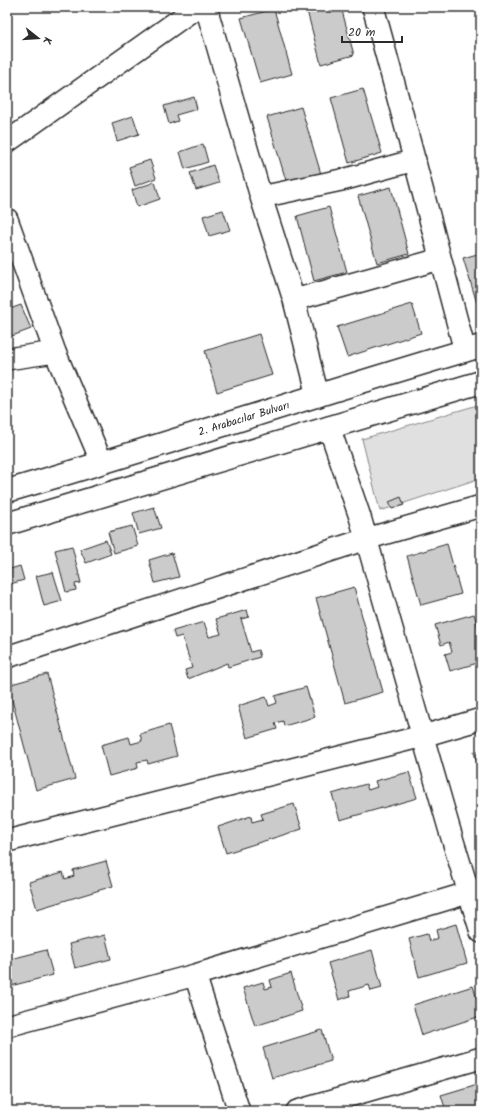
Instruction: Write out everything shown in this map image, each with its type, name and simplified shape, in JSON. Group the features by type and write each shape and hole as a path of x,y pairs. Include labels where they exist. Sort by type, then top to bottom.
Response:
{"main road":[{"name":"2. Arabacılar Bulvarı","path":"7,491 473,349"},
{"path":"7,524 481,382"}],"street":[{"path":"7,142 197,7"},
{"path":"206,7 261,197 294,300 318,396"},
{"path":"374,7 440,259 473,349"},
{"path":"261,197 346,179 415,160"},
{"path":"7,219 55,352 102,463"},
{"path":"294,300 440,259"},
{"path":"7,359 55,352"},
{"path":"329,427 360,517 422,736 475,890 481,932"},
{"path":"7,657 366,539 481,506"},
{"path":"7,841 422,736 481,719"},
{"path":"7,1026 195,975 475,890"},
{"path":"195,975 239,1111"},
{"path":"297,1111 481,1058"}],"shaded area":[{"path":"481,404 481,478 380,511 362,439"}],"building":[{"path":"306,7 341,7 354,55 321,64"},
{"path":"274,9 292,74 260,83 241,18"},
{"path":"363,89 382,153 349,163 331,98"},
{"path":"194,97 197,109 176,115 178,121 169,124 164,106"},
{"path":"301,107 321,174 287,184 267,117"},
{"path":"133,116 139,134 117,141 112,123"},
{"path":"203,144 208,162 185,169 180,152"},
{"path":"150,160 156,178 135,186 129,167"},
{"path":"213,165 219,183 196,190 190,173"},
{"path":"155,182 160,199 137,207 132,190"},
{"path":"391,187 409,254 377,263 358,196"},
{"path":"329,207 347,272 314,281 297,216"},
{"path":"223,210 230,230 209,236 203,216"},
{"path":"481,253 481,316 463,258"},
{"path":"412,304 421,333 347,357 337,327"},
{"path":"21,305 31,329 12,336 7,322 7,310"},
{"path":"259,334 272,375 217,392 205,351"},
{"path":"401,497 404,505 392,509 389,502"},
{"path":"154,507 161,528 139,534 133,513"},
{"path":"132,526 138,546 114,553 108,532"},
{"path":"106,540 111,554 86,563 80,549"},
{"path":"447,544 461,594 421,605 407,556"},
{"path":"72,546 81,583 75,584 76,590 66,592 55,550"},
{"path":"172,553 179,577 155,583 149,560"},
{"path":"20,566 24,580 7,585 7,570"},
{"path":"53,572 62,601 44,606 36,576"},
{"path":"354,587 383,692 345,703 316,598"},
{"path":"247,610 249,617 241,619 251,652 258,650 260,657 228,667 227,663 188,679 185,670 192,668 182,636 175,638 173,631 204,622 209,637 221,634 216,619"},
{"path":"474,614 481,637 481,662 450,671 445,654 452,652 449,642 441,645 435,625"},
{"path":"47,674 75,779 36,790 8,685"},
{"path":"306,687 315,717 284,726 283,721 275,723 277,729 247,738 238,706 266,697 269,706 277,703 275,696"},
{"path":"169,725 177,756 148,764 147,760 137,762 138,768 109,776 101,745 129,737 131,744 142,741 140,734"},
{"path":"481,750 481,778 474,752"},
{"path":"409,772 417,798 340,820 332,794 366,784 368,790 377,787 375,781"},
{"path":"294,804 302,829 226,853 218,827 251,816 252,822 263,819 261,814"},
{"path":"106,861 113,886 37,909 29,882 63,872 65,879 74,876 73,870"},
{"path":"456,924 467,963 419,977 409,939 427,934 429,941 438,938 436,930"},
{"path":"105,935 111,959 75,968 69,944"},
{"path":"46,950 53,975 7,987 7,960"},
{"path":"372,950 382,988 371,991 369,985 349,991 350,996 339,1000 328,963"},
{"path":"291,973 302,1011 255,1026 243,988 263,982 265,989 272,987 270,980"},
{"path":"473,986 481,1016 422,1035 413,1005"},
{"path":"322,1030 331,1061 272,1078 263,1048"},
{"path":"481,1083 481,1111 446,1111 441,1095"}]}
